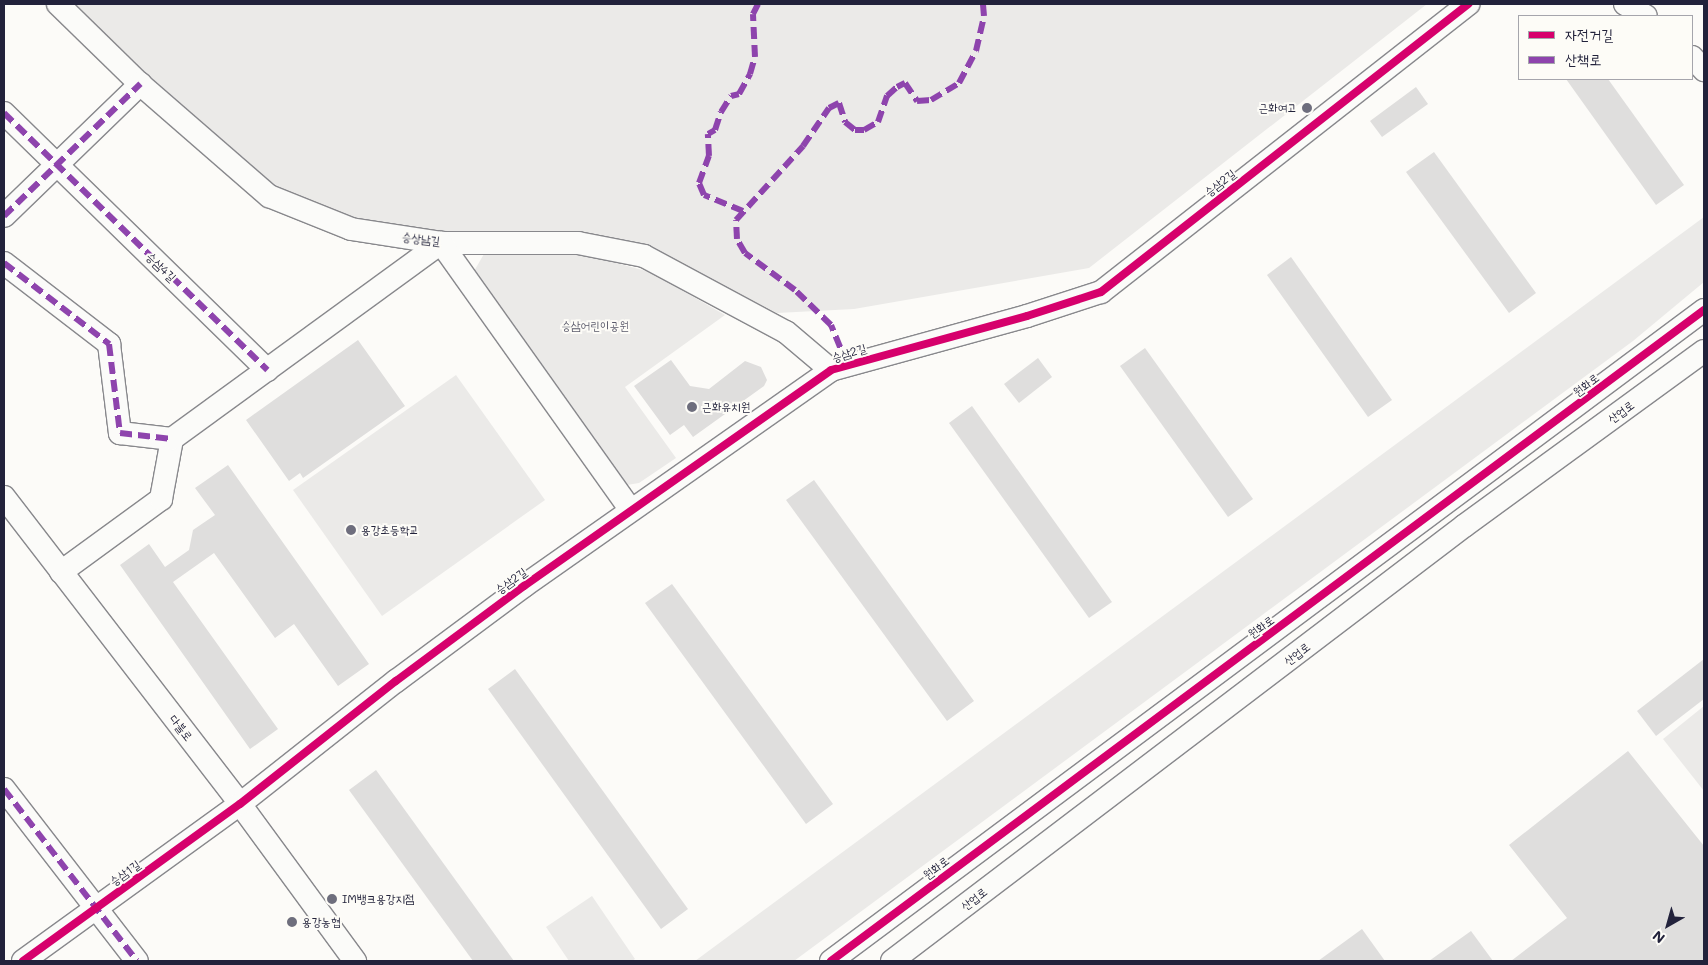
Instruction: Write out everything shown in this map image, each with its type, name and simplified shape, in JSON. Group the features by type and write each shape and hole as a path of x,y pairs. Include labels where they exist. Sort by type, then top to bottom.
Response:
{"street":[{"name":"승상남길","path":"58,4 140,84 269,196 351,229 442,242 578,243 644,256 786,332 831,370"},
{"name":"승삼2길","path":"240,804 396,681 630,509 831,370 1027,316 1101,292 1468,4"},
{"path":"1625,4 1644,15"},
{"path":"1693,58 1704,70"},
{"path":"4,216 56,163 140,84"},
{"name":"승삼4길","path":"4,113 267,370"},
{"path":"4,263 109,344 120,433 172,439 442,242 630,509"},
{"name":"원화로","path":"831,961 1704,310"},
{"name":"산업로","path":"892,961 1456,532 1704,351"},
{"path":"61,572 161,499 172,439"},
{"name":"다불로","path":"7,507 61,572 240,804 355,961"},
{"path":"4,789 137,961"},
{"name":"승삼1길","path":"23,961 240,804"}],"green space":[{"path":"67,4 1427,4 1089,268 854,309 777,313 644,245 575,233 430,231 352,225 286,195"},
{"path":"1704,217 1704,282 1633,341 794,961 695,961"},
{"name":"승삼어린이공원","path":"488,247 579,253 650,272 725,315 625,387 676,458 639,483 627,485 473,273"},
{"path":"456,375 545,500 382,616 293,490"},
{"path":"1704,706 1704,791 1663,739"},
{"path":"592,896 635,959 632,961 569,961 546,927"}],"building":[{"path":"1567,80 1609,80 1684,185 1656,205"},
{"path":"1416,87 1428,104 1382,137 1370,121"},
{"path":"1434,152 1536,293 1509,313 1406,172"},
{"path":"1291,257 1392,400 1368,417 1267,275"},
{"path":"358,340 405,406 303,478 300,473 289,481 246,420"},
{"path":"1145,348 1253,499 1228,517 1120,366"},
{"path":"1038,358 1052,377 1019,403 1004,384"},
{"name":"근화유치원","path":"671,360 690,386 709,389 745,361 761,367 767,380 764,386 693,437 684,425 670,435 634,386"},
{"path":"972,406 1112,602 1089,618 949,423"},
{"path":"228,465 369,664 338,686 294,624 275,638 214,553 173,582 278,729 250,749 120,565 149,544 165,567 189,550 193,530 215,515 195,488"},
{"path":"814,480 974,701 947,721 786,500"},
{"path":"672,584 833,804 806,824 645,603"},
{"path":"1704,659 1704,699 1656,736 1637,711"},
{"path":"515,669 688,909 661,929 488,689"},
{"path":"1628,751 1704,846 1704,961 1511,961 1567,918 1509,845"},
{"path":"376,770 514,961 473,961 349,790"},
{"path":"1362,929 1385,961 1318,961"},
{"path":"1471,931 1493,961 1429,961"}],"marked path":[{"path":"743,211 704,195 699,183 709,156 708,134 715,130 721,112 731,96 739,94 750,74 755,57 753,14 758,4"},
{"path":"847,364 831,325 795,290 745,253 737,239 736,220 803,146 829,108 839,103 845,122 855,130 864,130 878,122 887,96 905,83 917,101 931,100 959,83 976,51 984,16 983,4"},
{"path":"4,216 140,84"},
{"path":"4,113 267,370"},
{"path":"4,263 109,344 120,433 172,439"},
{"path":"4,789 137,961"}],"cycle path":[{"path":"23,961 240,804 396,681 524,586 831,370 1027,316 1101,292 1468,4"},
{"path":"831,961 1704,310"}],"place":[{"name":"근화여고","path":"1307,108"},
{"name":"근화유치원","path":"692,407"},
{"name":"용강초등학교","path":"351,530"},
{"name":"IM뱅크용강지점","path":"332,899"},
{"name":"용강농협","path":"292,922"}]}
